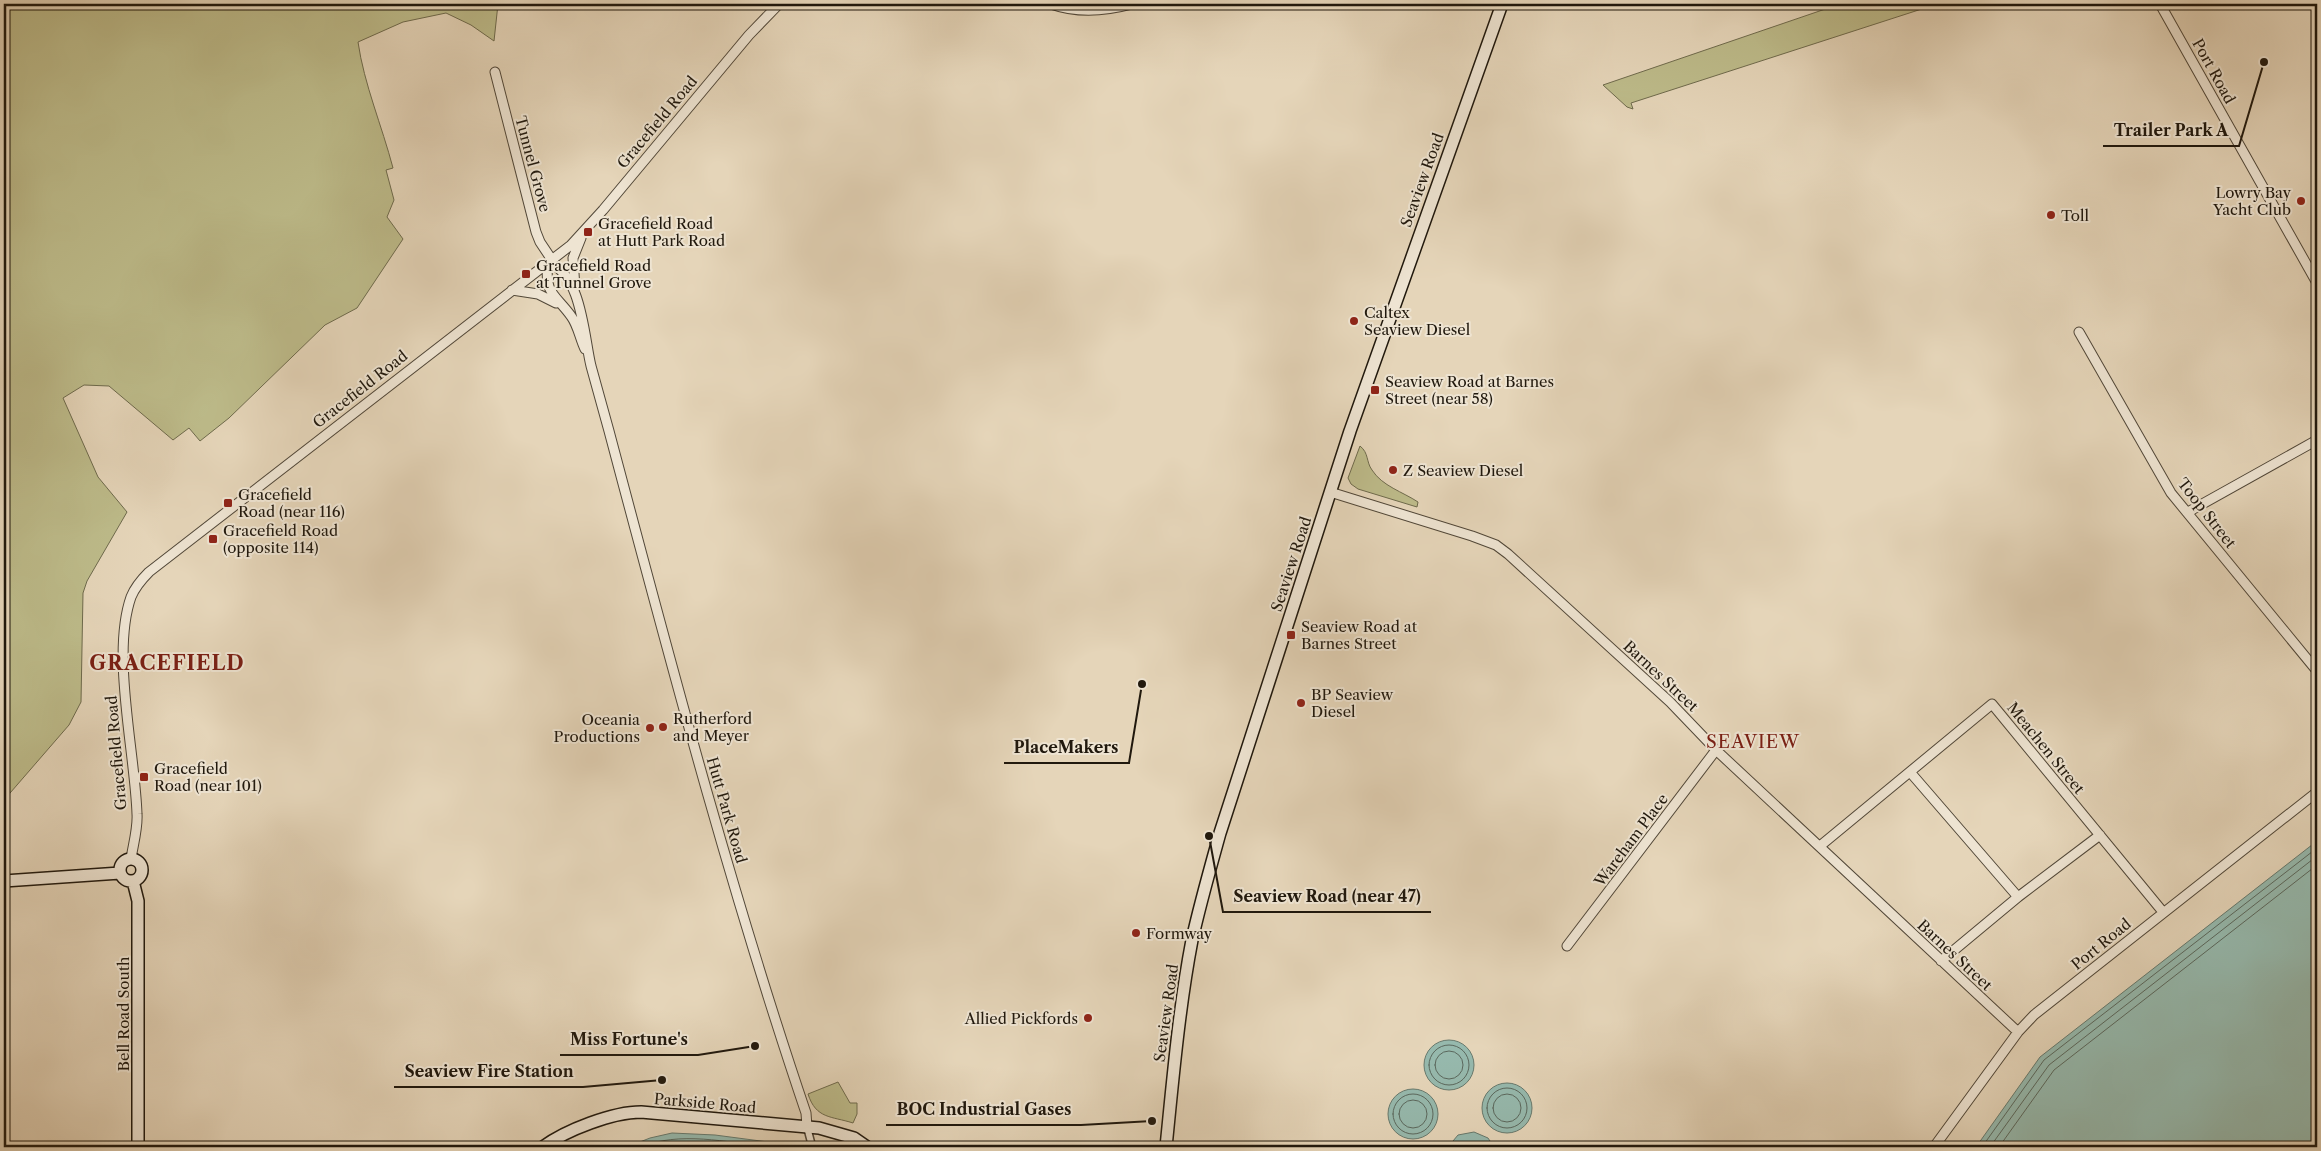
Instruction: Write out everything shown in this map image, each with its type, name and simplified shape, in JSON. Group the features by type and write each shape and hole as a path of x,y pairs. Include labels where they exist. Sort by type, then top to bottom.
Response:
{"main road":[{"name":"Seaview Road","path":"1166,1147 1180,1010 1202,895 1371,368 1502,4"},
{"path":"131,859 138,862 142,869 140,876 134,881 125,880 120,873 121,865 131,859"},
{"path":"4,881 120,873"},
{"name":"Bell Road South","path":"134,881 138,901 138,1147"},
{"name":"Parkside Road","path":"543,1147 562,1136 620,1114 631,1112 837,1131 854,1138 867,1147"}],"street":[{"name":"Gracefield Road","path":"131,859 137,816 124,650 128,609 138,585 149,572 550,262 585,231 748,35 779,4"},
{"path":"1051,4 1071,9 1108,10 1132,4"},
{"name":"Port Road","path":"2160,4 2317,283"},
{"name":"Tunnel Grove","path":"495,72 536,232 550,262"},
{"name":"Hutt Park Road","path":"585,231 573,258 572,270 590,363 740,908 806,1113 812,1146"},
{"name":"Hutt Park Road","path":"550,262 558,268 576,293"},
{"name":"Hutt Park Road","path":"550,262 548,286 572,317 590,363"},
{"path":"512,290 538,294 565,309"},
{"name":"Toop Street","path":"2079,332 2171,493 2317,671"},
{"path":"2188,512 2317,440"},
{"name":"Barnes Street","path":"1330,492 1496,545 1670,702 1716,750 2018,1032"},
{"name":"Meachen Street","path":"1820,846 1992,704 2163,912"},
{"name":"Wareham Place","path":"1567,946 1716,750"},
{"path":"1910,772 2018,897"},
{"name":"Port Road","path":"1934,1147 2018,1032 2045,1005 2317,792"},
{"path":"1941,962 2018,897 2100,835"}],"shaded area":[{"path":"4,4 498,4 494,41 471,25 446,13 403,22 358,42 369,89 393,168 386,170 394,200 387,217 403,239 357,308 325,325 229,418 200,441 189,428 173,440 109,386 84,385 63,398 98,477 127,512 87,581 83,593 81,702 69,725 4,800"},
{"path":"1840,4 1930,4 1931,6 1631,103 1633,109 1627,107 1603,85"},
{"path":"1360,446 1365,452 1370,467 1376,476 1387,485 1418,502 1417,507 1358,489 1351,484 1348,478"},
{"path":"838,1082 850,1103 857,1103 857,1114 853,1123 820,1112 811,1102 808,1094"}],"water":[{"path":"2317,841 2317,1147 1976,1147 2040,1057"},
{"path":"1444,1040 1454,1040 1467,1047 1474,1060 1474,1070 1467,1083 1454,1090 1444,1090 1435,1086 1428,1079 1424,1070 1424,1060 1428,1051 1435,1044"},
{"path":"1502,1083 1512,1083 1525,1090 1532,1103 1532,1113 1525,1126 1512,1133 1502,1133 1493,1129 1486,1122 1482,1113 1482,1103 1486,1094 1493,1087"},
{"path":"1408,1089 1418,1089 1431,1096 1438,1109 1438,1119 1431,1132 1418,1139 1408,1139 1399,1135 1392,1128 1388,1119 1388,1109 1392,1100 1399,1093"},
{"path":"1474,1132 1488,1138 1494,1147 1448,1147 1458,1135"},
{"path":"672,1133 715,1135 806,1147 627,1147 650,1138"}],"place":[{"name":"Trailer Park A","path":"2264,62"},
{"name":"Lowry Bay Yacht Club","path":"2301,201"},
{"name":"Toll","path":"2051,215"},
{"name":"Gracefield Road at Hutt Park Road","path":"588,232"},
{"name":"Gracefield Road at Tunnel Grove","path":"526,274"},
{"name":"Caltex Seaview Diesel","path":"1354,321"},
{"name":"Seaview Road at Barnes Street (near 58)","path":"1375,390"},
{"name":"Z Seaview Diesel","path":"1393,470"},
{"name":"Gracefield Road (near 116)","path":"228,503"},
{"name":"Gracefield Road (opposite 114)","path":"213,539"},
{"name":"Seaview Road at Barnes Street","path":"1291,635"},
{"name":"PlaceMakers","path":"1142,684"},
{"name":"BP Seaview Diesel","path":"1301,703"},
{"name":"Rutherford and Meyer","path":"663,727"},
{"name":"Oceania Productions","path":"650,728"},
{"name":"Gracefield Road (near 101)","path":"144,777"},
{"name":"Seaview Road (near 47)","path":"1209,836"},
{"name":"Formway","path":"1136,933"},
{"name":"Allied Pickfords","path":"1088,1018"},
{"name":"Miss Fortune's","path":"755,1046"},
{"name":"Seaview Fire Station","path":"662,1080"},
{"name":"BOC Industrial Gases","path":"1152,1121"}],"district":[{"name":"GRACEFIELD","path":"167,663"},
{"name":"SEAVIEW","path":"1753,742"}]}
